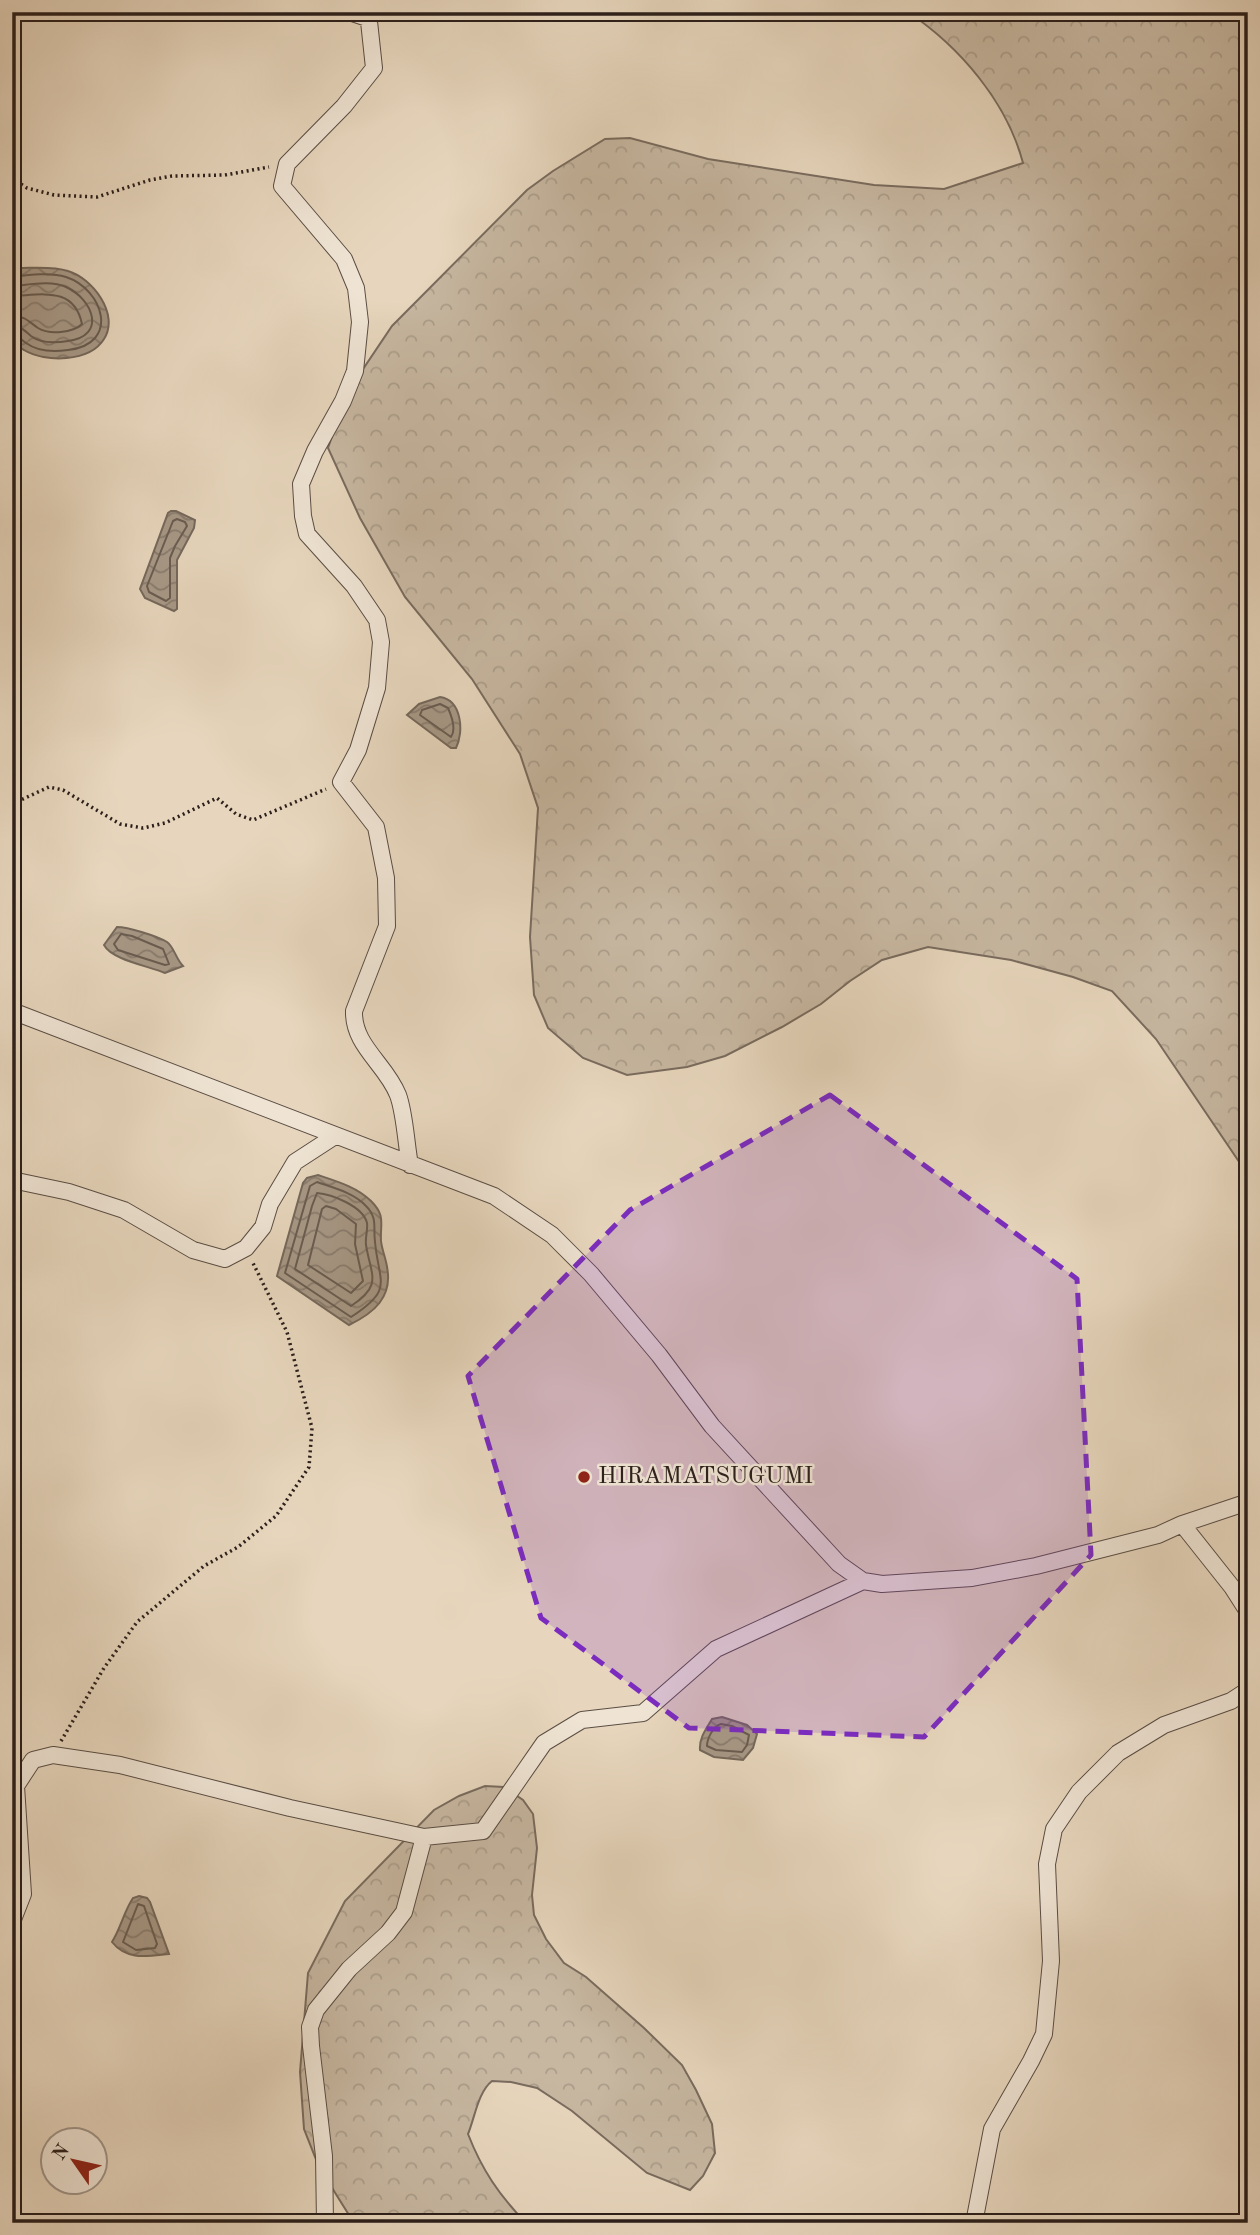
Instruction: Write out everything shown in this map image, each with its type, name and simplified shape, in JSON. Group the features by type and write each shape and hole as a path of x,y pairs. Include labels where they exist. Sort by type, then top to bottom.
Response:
{"street":[{"path":"349,12 369,16 374,68 344,106 286,164 282,186 344,259 356,288 360,322 355,371 343,401 315,451 302,484 303,516 307,534 354,586 377,620 381,642 377,688 358,750 341,782 376,827 386,878 387,926 354,1010 354,1023 359,1038 398,1095 410,1165"},
{"path":"12,1012 494,1196 552,1235 591,1273 659,1354 712,1426 839,1564 863,1581 882,1584 972,1578 1037,1566 1145,1538 1248,1502"},
{"path":"12,1180 69,1192 124,1210 193,1250 225,1259 246,1248 263,1227 270,1204 295,1162 335,1136"},
{"path":"1182,1524 1232,1587 1248,1612"},
{"path":"12,1922 23,1894 16,1787 33,1760 53,1755 120,1765 290,1808 424,1837 482,1831 544,1743 582,1720 643,1713 716,1649 863,1581"},
{"path":"974,2223 992,2129 1044,2034 1051,1961 1047,1864 1054,1829 1079,1792 1118,1753 1164,1725 1231,1701 1248,1690"},
{"path":"325,2223 324,2156 310,2027 316,2010 349,1969 388,1933 404,1912 424,1837"}],"path":[{"path":"12,178 27,188 54,195 97,197 172,176 225,175 286,164"},
{"path":"12,804 49,787 64,790 120,824 144,828 165,823 217,798 236,814 253,820 341,782"},
{"path":"53,1755 104,1668 137,1622 204,1566 238,1547 276,1516 309,1467 312,1428 286,1332 246,1248"}],"highlighted area":[{"path":"830,1095 1077,1279 1091,1555 924,1737 689,1728 541,1618 468,1376 630,1210"}],"green space":[{"path":"908,12 1248,12 1248,1175 1156,1039 1112,991 1011,960 928,947 882,960 821,1004 782,1027 725,1056 687,1067 627,1075 583,1058 548,1028 534,995 530,937 538,808 520,754 472,679 405,597 360,518 328,448 347,393 392,326 527,190 605,139 630,138 708,159 874,185 944,189 1023,163 1006,119 979,78 946,42"},
{"path":"485,1786 504,1787 523,1800 533,1814 537,1848 532,1895 534,1915 546,1939 564,1963 586,1977 682,2065 712,2124 715,2153 703,2176 690,2190 647,2173 572,2111 537,2088 492,2081 480,2098 468,2134 492,2182 526,2223 354,2223 319,2167 304,2129 300,2072 308,1973 345,1901 434,1810"}],"water":[{"path":"19,268 62,269 77,275 94,289 106,308 108,319 108,329 97,347 78,356 43,357 22,349 12,339 12,271"},
{"path":"171,511 195,520 194,528 177,560 177,609 174,611 145,598 140,589"},
{"path":"440,697 447,699 457,710 460,734 456,748 451,748 407,715 419,704"},
{"path":"117,927 142,932 167,942 183,966 165,973 115,955 104,945"},
{"path":"318,1175 359,1192 376,1206 380,1216 387,1287 380,1303 374,1309 349,1325 277,1276 303,1183 307,1178"},
{"path":"722,1717 747,1725 757,1734 753,1748 743,1760 714,1757 700,1750 705,1730 712,1719"},
{"path":"139,1896 150,1902 169,1954 131,1955 112,1942 130,1903 133,1898"}],"place":[{"name":"HIRAMATSUGUMI","path":"584,1477"}]}
